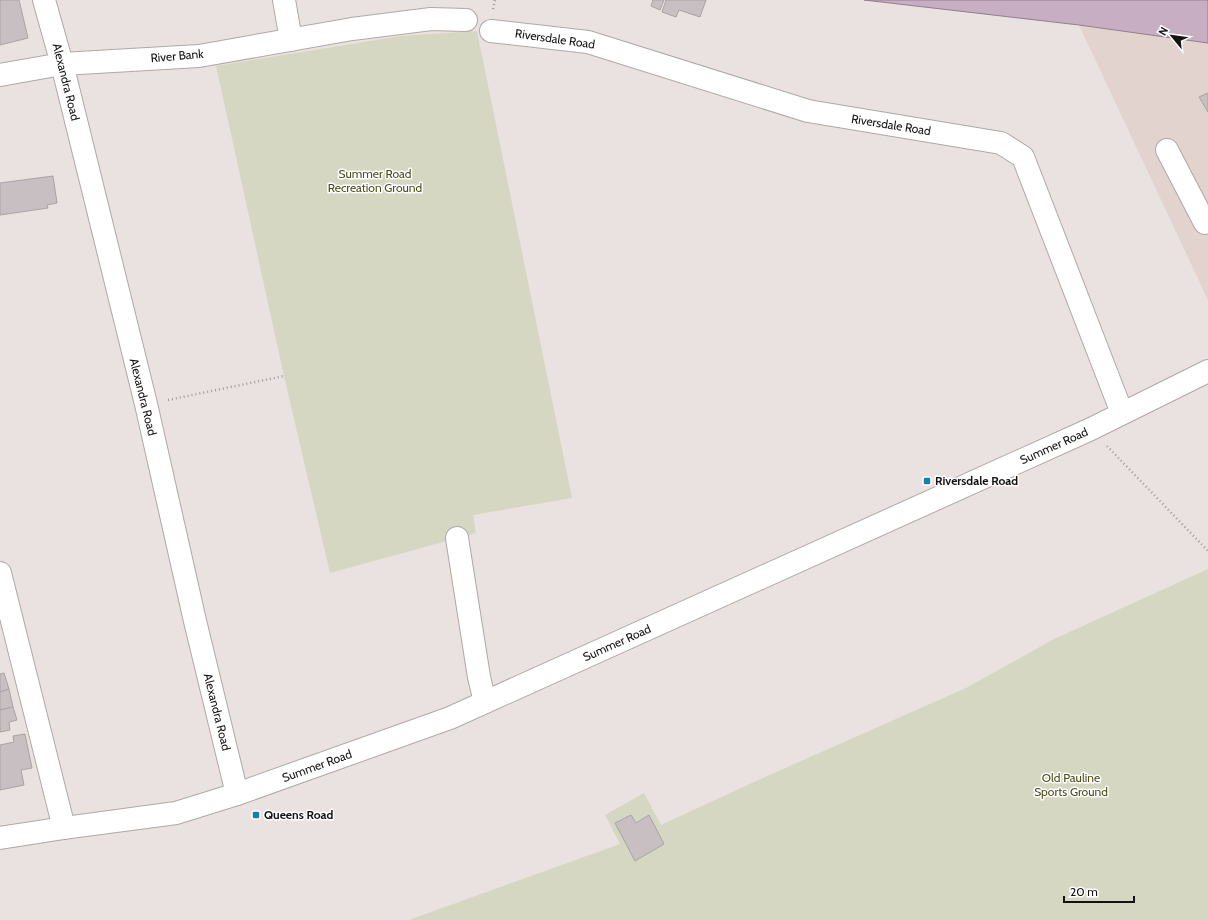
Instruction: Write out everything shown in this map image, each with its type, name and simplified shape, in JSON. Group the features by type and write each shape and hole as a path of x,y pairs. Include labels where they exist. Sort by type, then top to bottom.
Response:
{"street":[{"name":"Alexandra Road","path":"44,0 62,64 146,404 195,622 237,794"},
{"path":"284,0 291,40"},
{"name":"River Bank","path":"0,75 62,64 199,56 352,29 431,19 466,20"},
{"name":"Riversdale Road","path":"491,31 588,42 808,111 1001,143 1023,157 1122,413"},
{"path":"1167,150 1206,223 1208,222"},
{"name":"Summer Road","path":"0,838 176,813 237,794 450,718 1091,429 1208,371"},
{"path":"457,538 479,677 486,702"},
{"path":"0,573 64,828"}],"path":[{"path":"146,404 284,376"},
{"path":"1091,429 1208,550"}],"shaded area":[{"path":"864,0 1208,0 1208,43 1079,25"},
{"path":"1079,25 1208,43 1208,300"}],"green space":[{"name":"Summer Road Recreation Ground","path":"477,31 572,498 473,515 476,533 330,573 284,376 216,66 401,36"},
{"name":"Old Pauline Sports Ground","path":"1208,569 1208,920 409,920 620,844 605,815 644,793 661,825 756,781 966,688 1054,639"}],"building":[{"path":"0,0 19,0 28,38 0,45"},
{"path":"653,0 664,0 660,10 651,6"},
{"path":"666,0 706,0 700,17 679,10 676,17 662,12"},
{"path":"1208,93 1208,112 1199,97"},
{"path":"53,176 57,203 47,205 48,208 0,215 0,183"},
{"path":"4,673 9,689 0,692 0,674"},
{"path":"9,689 13,707 0,710 0,692"},
{"path":"13,707 17,720 9,722 10,730 0,732 0,710"},
{"path":"25,734 32,768 21,770 24,785 0,790 0,745 14,742 13,736"},
{"path":"631,815 636,823 649,815 664,844 635,861 615,823"}],"place":[{"name":"Riversdale Road","path":"927,481"},
{"name":"Queens Road","path":"256,815"}]}
